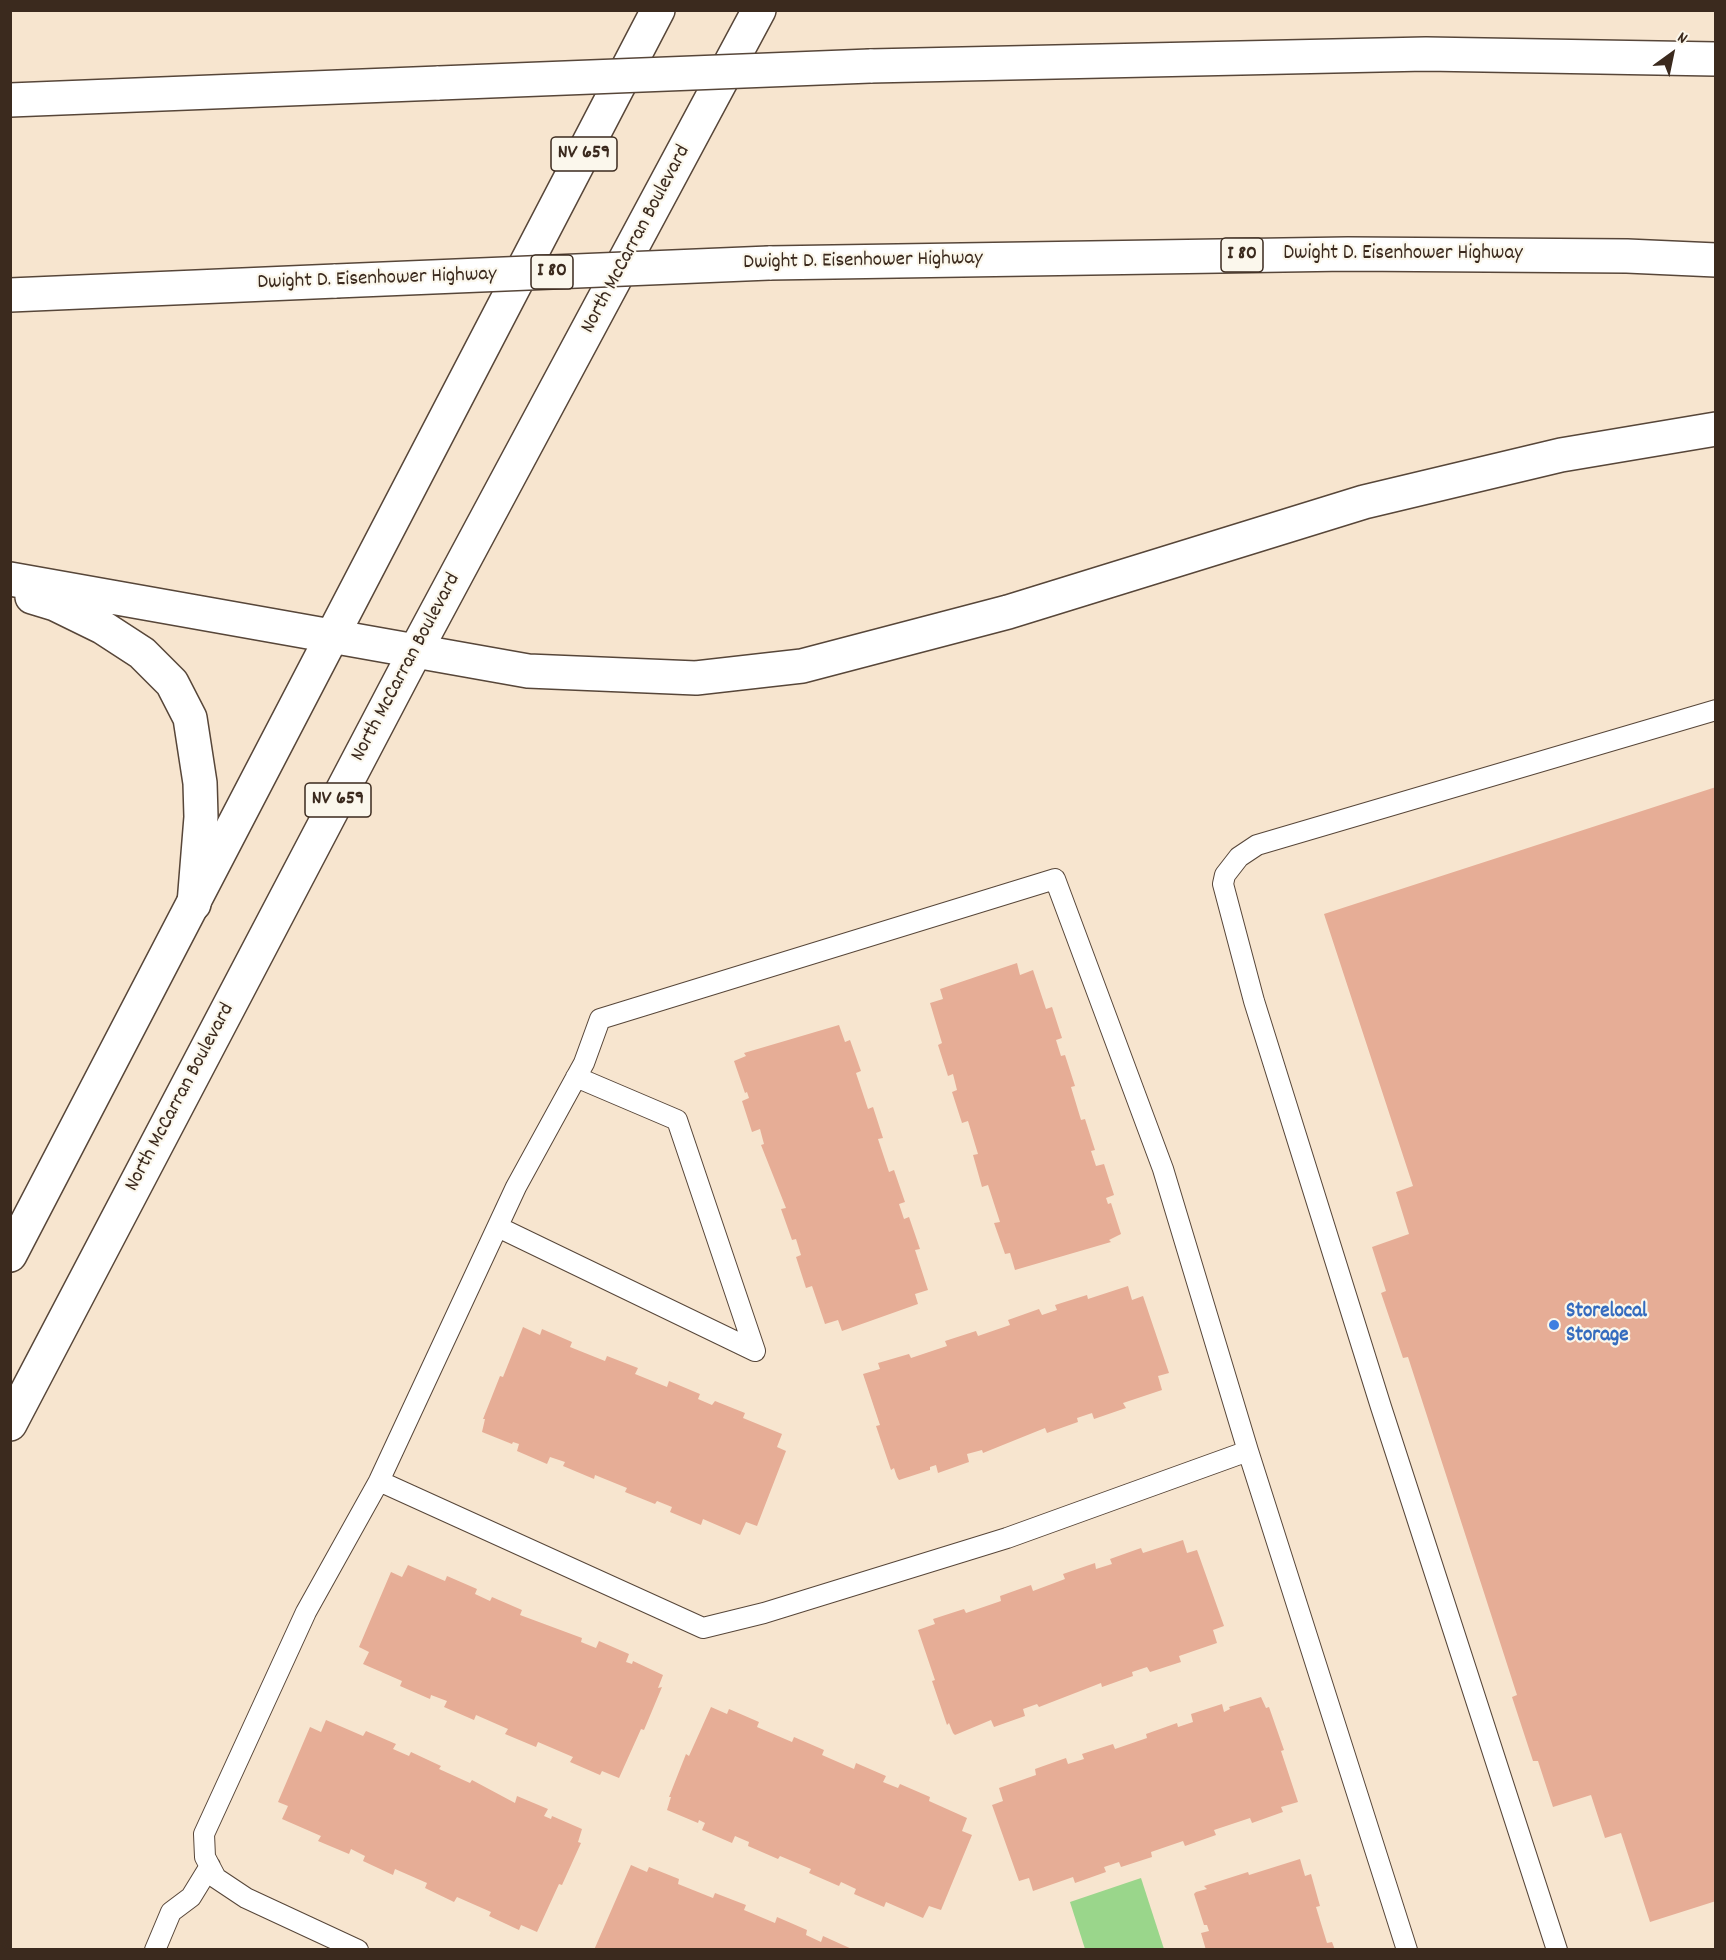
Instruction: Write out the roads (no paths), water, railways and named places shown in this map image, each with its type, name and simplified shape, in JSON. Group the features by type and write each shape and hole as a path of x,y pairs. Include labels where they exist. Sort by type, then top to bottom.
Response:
{"main road":[{"name":"NV 659","path":"10,1255 658,10"},
{"name":"North McCarran Boulevard","path":"10,1424 416,650 759,10"},
{"path":"10,100 870,66 1426,54 1716,59"},
{"name":"Dwight D. Eisenhower Highway","path":"10,295 769,263 1348,254 1627,256 1716,260"},
{"path":"10,579 528,671 696,678 802,666 1008,612 1364,502 1561,455 1716,429"},
{"path":"10,590 55,604 102,627 142,653 172,683 190,718 200,783 200,835 194,904"}],"lane":[{"path":"1557,1950 1381,1407 1257,1012 1223,884 1225,875 1239,857 1257,845 1716,710"},
{"path":"358,1950 241,1895 216,1878 205,1857 204,1834 306,1612 379,1481 516,1187 576,1077 600,1019 1055,879 1163,1169 1248,1451 1407,1950"},
{"path":"498,1227 755,1351 677,1120 576,1077"},
{"path":"379,1481 703,1628 764,1613 1007,1538 1248,1451"},
{"path":"155,1950 171,1912 191,1897 210,1866"}],"place":[{"name":"Storelocal Storage","path":"1554,1325"}]}
